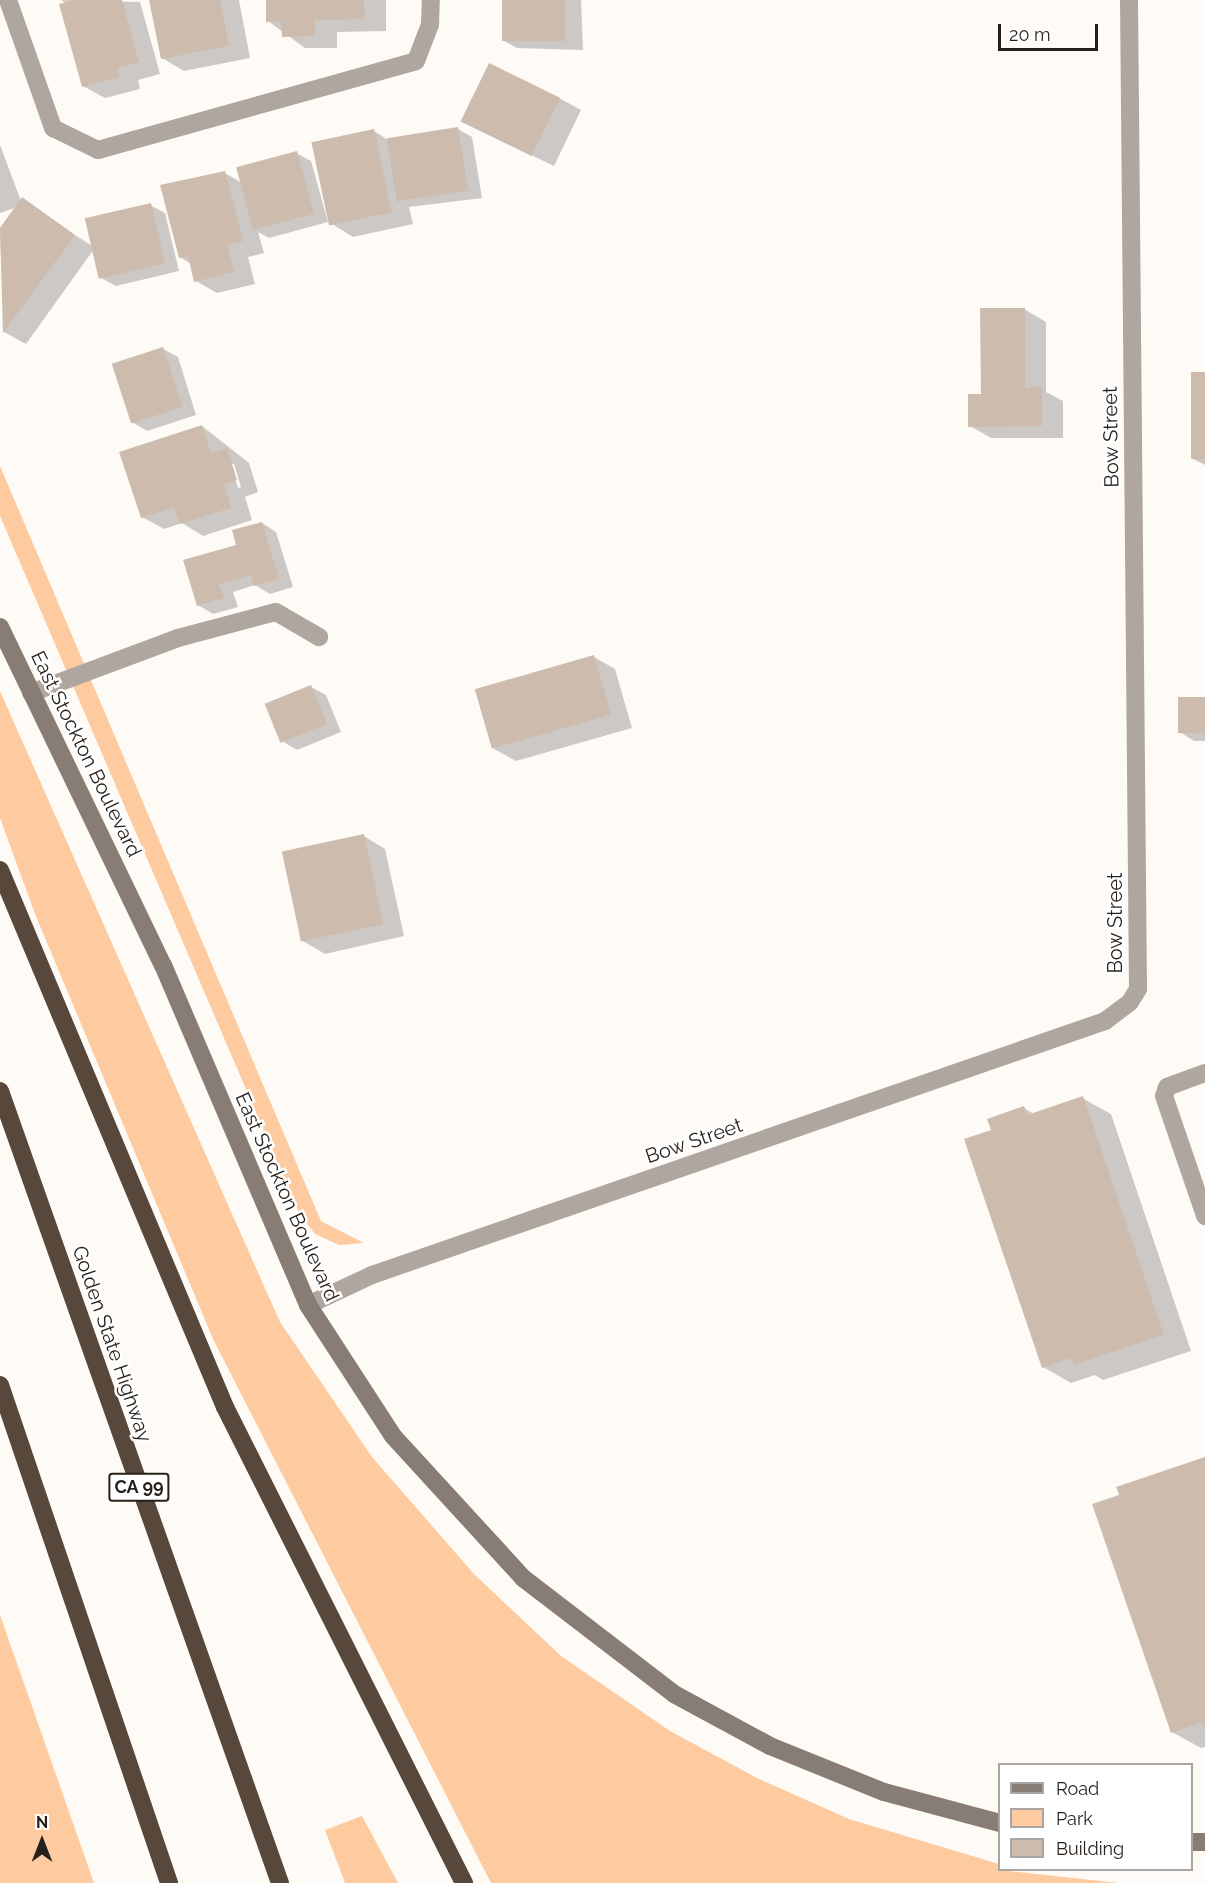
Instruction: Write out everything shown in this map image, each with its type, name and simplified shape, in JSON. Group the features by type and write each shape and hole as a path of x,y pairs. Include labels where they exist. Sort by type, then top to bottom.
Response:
{"highway":[{"path":"0,870 225,1407 464,1883"},
{"name":"Golden State Highway","path":"0,1091 280,1883"},
{"path":"0,1385 169,1883"}],"street":[{"path":"8,0 53,128 98,150 416,61 430,24 431,0"},
{"name":"Bow Street","path":"308,1305 372,1275 1105,1021 1134,996 1129,0"},
{"path":"31,693 178,638 276,612 319,637"},
{"name":"East Stockton Boulevard","path":"0,627 162,965 308,1305 393,1436 523,1578 589,1633 674,1694 770,1746 884,1792 998,1823"},
{"path":"1205,1073 1167,1087 1164,1096 1205,1216"}],"green space":[{"path":"0,466 321,1221 364,1243 339,1245 315,1234 300,1215 0,516"},
{"path":"0,691 280,1322 372,1457 474,1574 561,1656 670,1731 759,1779 849,1819 998,1864 998,1871 1119,1883 491,1883 213,1339 35,914 0,818"},
{"path":"0,1615 94,1883 0,1883"},
{"path":"362,1816 398,1883 345,1883 325,1830"}],"building":[{"path":"74,0 122,0 139,62 117,68 119,77 82,87 59,4"},
{"path":"149,0 220,0 229,46 161,59"},
{"path":"266,0 364,0 365,19 315,20 315,36 282,37 281,21 266,22"},
{"path":"502,0 565,0 565,41 502,41"},
{"path":"489,63 560,98 532,156 461,121"},
{"path":"458,127 468,190 397,201 387,138"},
{"path":"374,129 392,212 329,225 311,142"},
{"path":"297,151 314,214 253,230 236,167"},
{"path":"225,171 243,241 227,245 234,272 194,282 188,256 179,258 160,185"},
{"path":"22,197 75,235 3,333 0,228"},
{"path":"151,203 165,263 99,279 85,218"},
{"path":"980,308 1025,308 1025,388 1042,387 1042,426 968,427 968,394 981,394"},
{"path":"163,347 182,407 131,424 112,364"},
{"path":"1191,372 1205,372 1205,459 1191,459"},
{"path":"202,425 211,453 227,448 237,480 224,484 231,508 180,524 174,507 141,518 119,452"},
{"path":"262,522 279,579 254,586 251,575 219,584 224,598 197,606 183,560 236,545 232,530"},
{"path":"594,655 611,715 492,749 475,689"},
{"path":"311,685 327,724 280,743 265,704"},
{"path":"1178,697 1205,697 1205,733 1178,733"},
{"path":"364,834 383,924 301,941 282,851"},
{"path":"1083,1096 1164,1335 1074,1365 1071,1358 1042,1368 964,1139 991,1130 987,1119 1024,1106 1027,1115"},
{"path":"1205,1457 1205,1727 1200,1723 1171,1733 1092,1504 1119,1495 1116,1487"}]}
